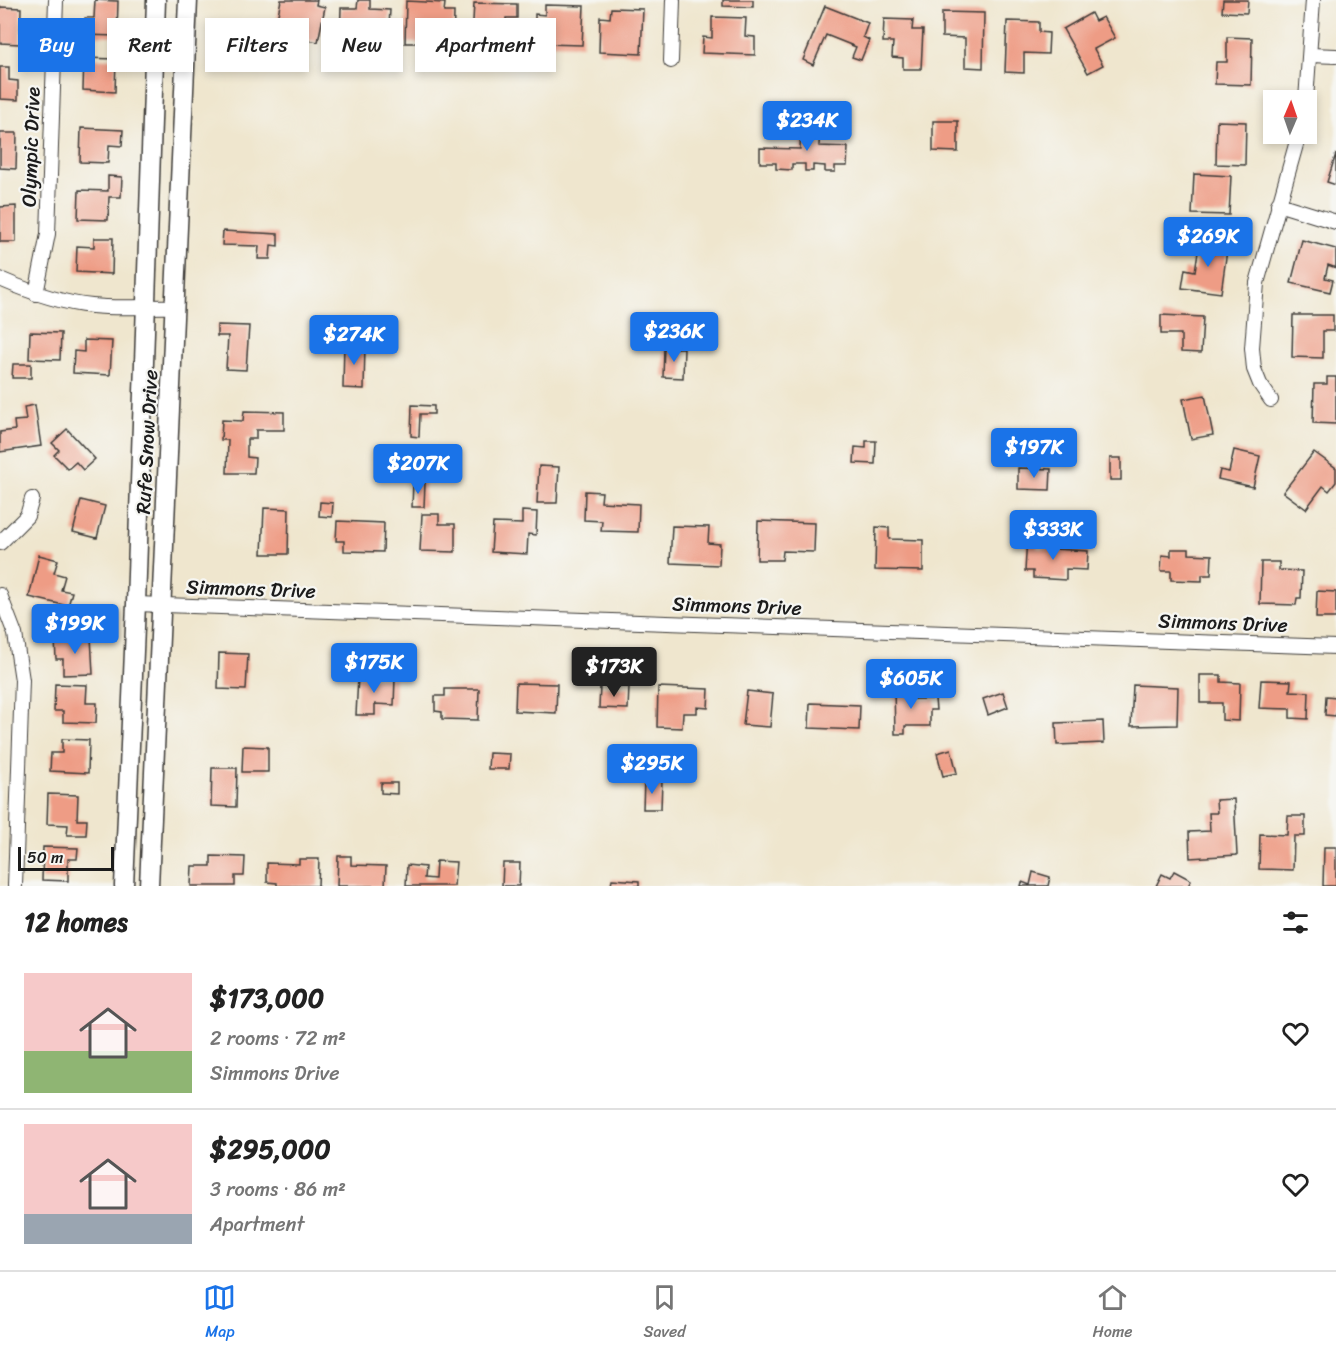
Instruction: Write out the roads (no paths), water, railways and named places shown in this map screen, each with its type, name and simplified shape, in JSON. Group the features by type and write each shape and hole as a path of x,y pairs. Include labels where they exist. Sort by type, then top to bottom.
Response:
{"main road":[{"name":"Rufe Snow Drive","path":"124,886 136,604 156,0"},
{"name":"Rufe Snow Drive","path":"149,886 188,0"}],"street":[{"name":"Olympic Drive","path":"36,294 48,234 56,0"},
{"path":"671,60 673,0"},
{"path":"1307,90 1313,0"},
{"path":"1310,55 1336,56"},
{"path":"1272,400 1260,384 1254,369 1252,348 1260,266 1296,144"},
{"path":"1278,204 1336,222"},
{"path":"0,279 36,294 93,306 176,307"},
{"path":"0,543 27,516 32,499"},
{"path":"0,595 15,634 22,680 15,886"},
{"name":"Simmons Drive","path":"136,604 1336,647"}]}
